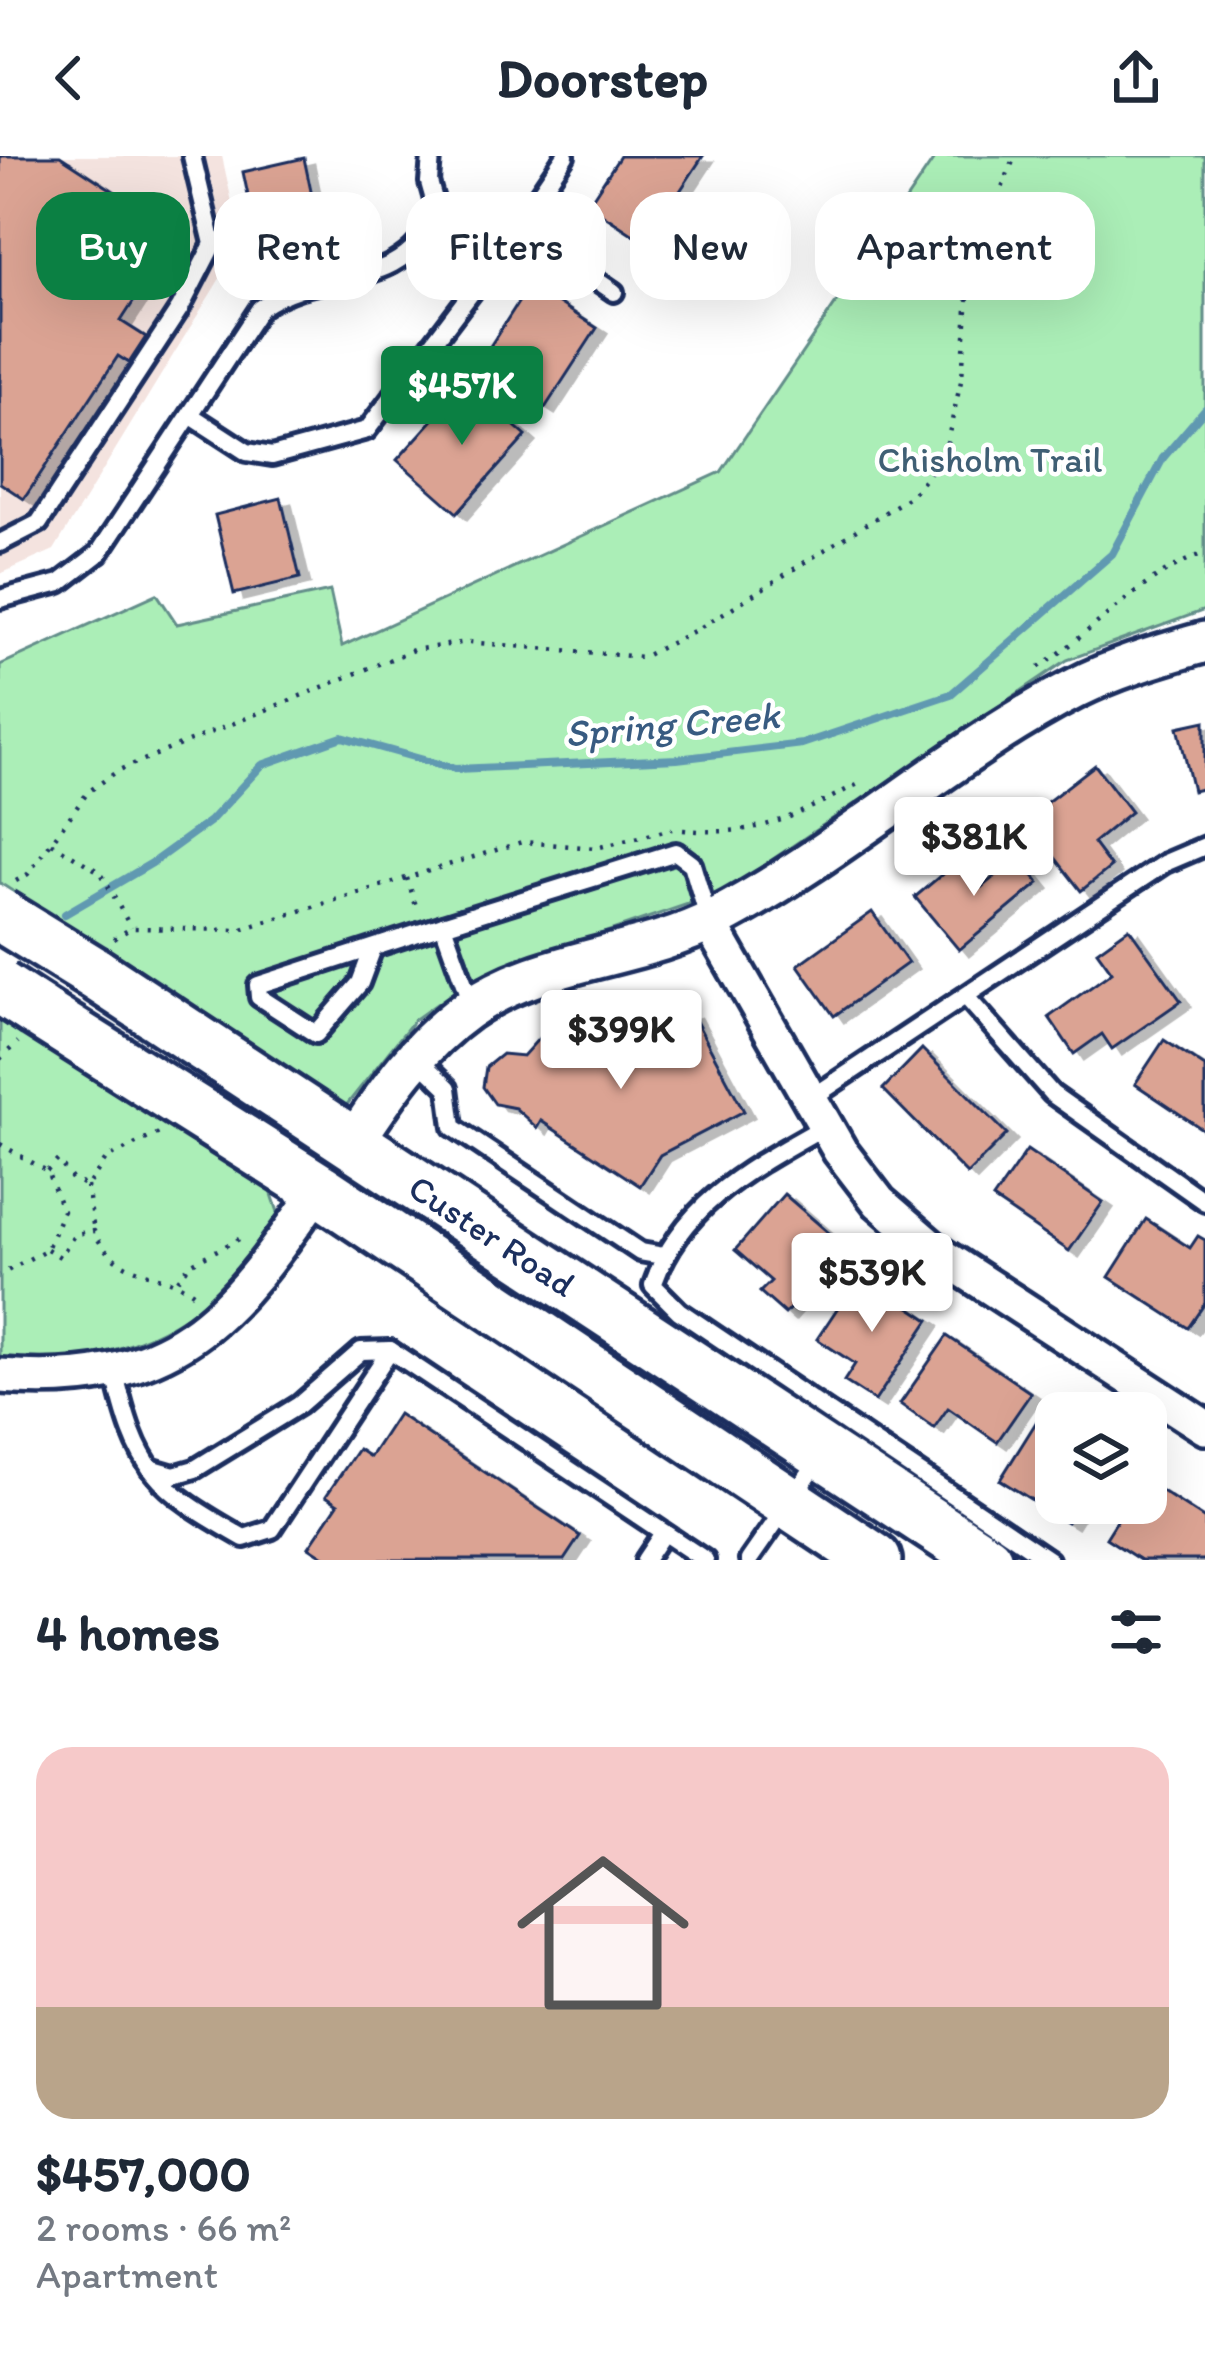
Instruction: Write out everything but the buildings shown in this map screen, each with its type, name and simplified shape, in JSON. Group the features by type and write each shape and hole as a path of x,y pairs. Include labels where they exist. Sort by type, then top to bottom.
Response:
{"main road":[{"name":"Custer Road","path":"0,914 99,959 355,1140 986,1560"},
{"name":"Custer Road","path":"20,1012 319,1189 875,1560"},
{"path":"319,1189 355,1140"}],"street":[{"path":"355,1140 414,1056 472,1006 528,979 709,922 773,887 1007,728 1078,687 1205,642"},
{"path":"709,922 818,1112 879,1202 939,1254 1205,1427"},
{"path":"0,1376 93,1375 170,1352 215,1321 252,1286 319,1189"}],"lane":[{"path":"0,543 39,523 180,308 213,244 192,156"},
{"path":"431,156 432,192"},
{"path":"541,192 565,156"},
{"path":"0,599 81,571 99,553 260,308 280,294 406,259"},
{"path":"606,287 614,292"},
{"path":"190,415 247,452 272,456 367,430 466,300"},
{"path":"1049,1560 679,1311 653,1285 679,1227 818,1112 968,999 1165,863 1205,846"},
{"path":"373,948 360,983 316,1034 259,998 258,985 423,931 676,852 692,864 709,922"},
{"path":"443,925 472,1006"},
{"path":"968,999 1052,1094 1205,1202"},
{"path":"414,1056 448,1088 453,1127 640,1252 663,1256"},
{"path":"114,1369 127,1424 144,1466 173,1496 244,1538 272,1528 390,1350"},
{"path":"144,1466 174,1475 194,1469 280,1418 361,1351 390,1350 705,1560"},
{"path":"749,1560 824,1452"},
{"path":"645,1560 663,1533"}],"path":[{"path":"0,890 28,874 88,792 119,770 413,650 468,641 643,657 698,629 911,496 944,455 962,377 970,268 1015,156"},
{"path":"1038,668 1088,636 1163,567 1205,553"},
{"path":"99,959 131,928 239,930 522,842 596,848 665,829 743,834 773,826 872,778"},
{"path":"52,842 100,873 131,928"},
{"path":"407,878 423,931"},
{"path":"0,1059 20,1012"},
{"path":"164,1131 107,1158 87,1186 94,1231 116,1263 142,1276 178,1280 202,1300"},
{"path":"0,1144 47,1171 63,1211 47,1249 0,1275"},
{"path":"47,1171 58,1160 72,1180 87,1186"},
{"path":"178,1280 190,1264 263,1226"},
{"path":"47,1249 60,1258 75,1234 94,1231"}],"shaded area":[{"path":"0,156 222,156 230,192 214,192 214,288 54,550 0,574"}],"green space":[{"name":"Chisholm Trail","path":"936,156 1205,156 1205,610 1067,660 726,891 473,978 414,1020 345,1107 0,883 0,665 157,594 177,624 330,591 342,646 721,472 838,300 1095,300 1095,192 912,192"},
{"path":"0,1014 270,1188 279,1215 255,1252 197,1309 162,1330 86,1356 0,1360"}],"waterway":[{"name":"Spring Creek","path":"65,914 152,863 210,821 262,765 342,737 456,769 677,759 802,744 951,694 1112,554 1163,458 1205,409"}]}
